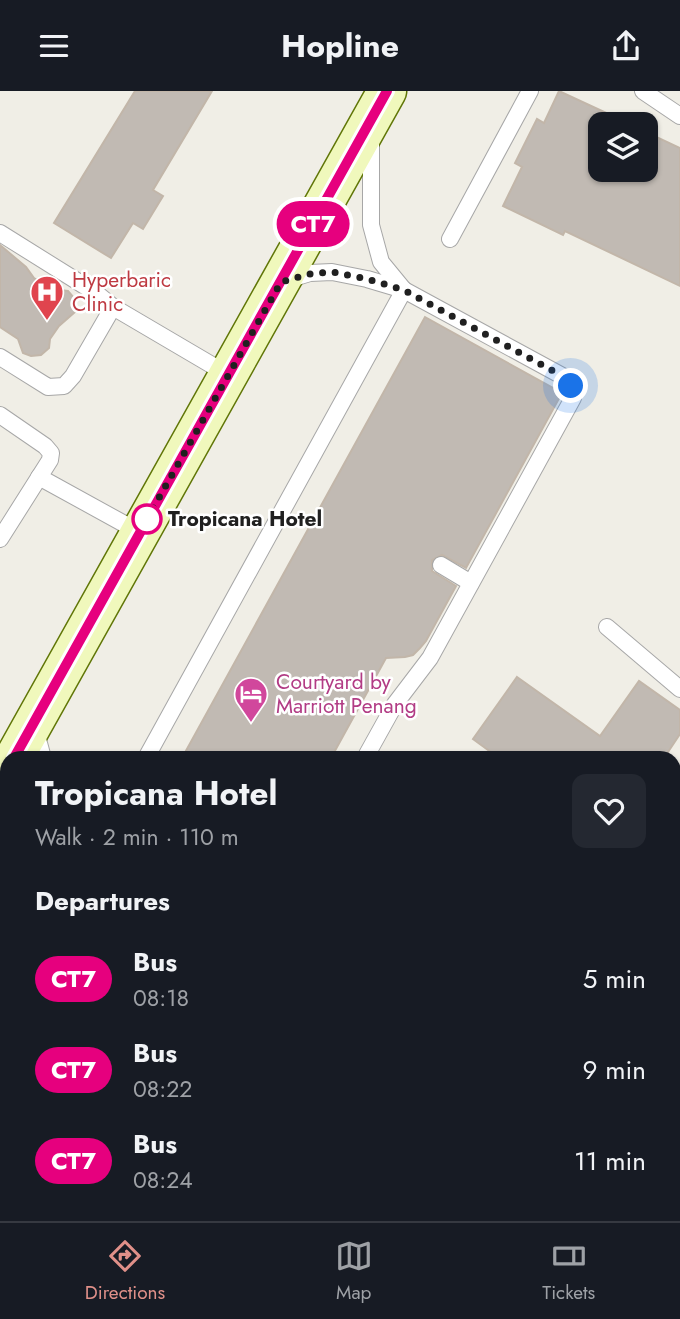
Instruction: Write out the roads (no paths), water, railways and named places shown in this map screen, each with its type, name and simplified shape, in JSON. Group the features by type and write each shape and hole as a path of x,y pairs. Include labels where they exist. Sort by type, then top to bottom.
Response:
{"main road":[{"path":"23,751 38,740 139,532 379,104"}],"lane":[{"path":"450,239 530,91"},
{"path":"643,91 680,116"},
{"path":"379,104 369,174 371,225 381,262 404,290"},
{"path":"0,233 96,293 113,307 227,374"},
{"path":"281,282 310,274 332,272 404,290 566,378 571,386 573,398 430,658 395,704 369,751"},
{"path":"150,751 404,290"},
{"path":"0,357 48,387 64,387 113,307"},
{"path":"0,415 51,453 50,460 0,539"},
{"path":"39,477 139,532"},
{"path":"441,565 471,583"},
{"path":"607,627 680,689"}],"place":[{"name":"Hyperbaric Clinic","path":"47,322"},
{"name":"Tropicana Hotel","path":"147,519"},
{"name":"Courtyard by Marriott Penang","path":"251,724"}]}
